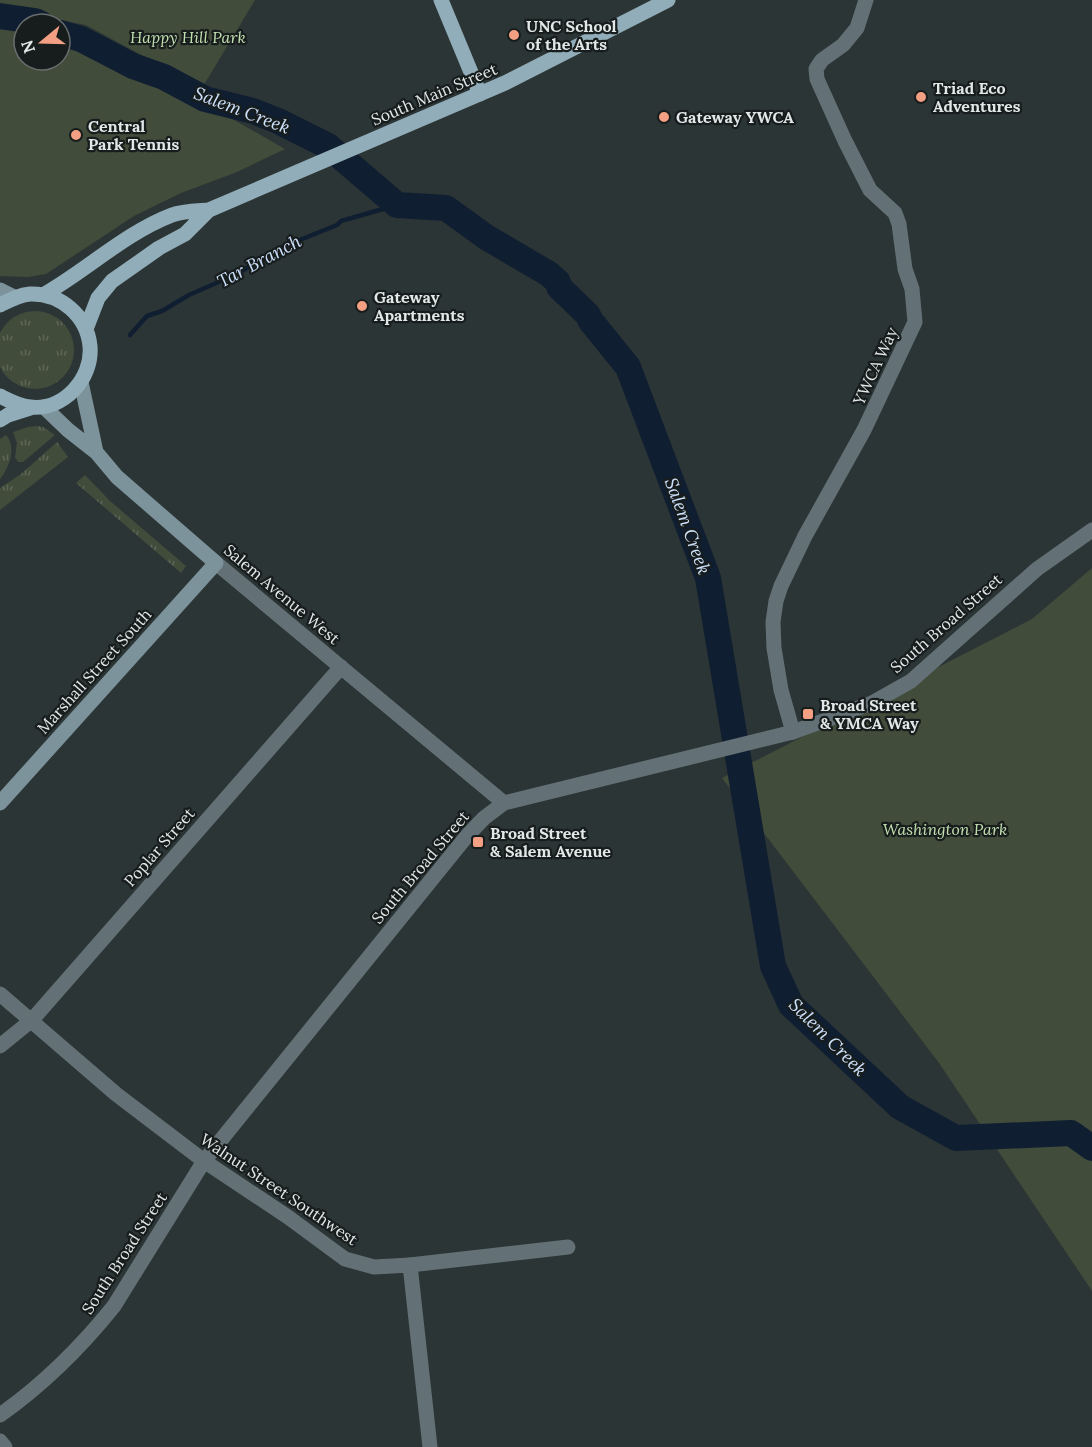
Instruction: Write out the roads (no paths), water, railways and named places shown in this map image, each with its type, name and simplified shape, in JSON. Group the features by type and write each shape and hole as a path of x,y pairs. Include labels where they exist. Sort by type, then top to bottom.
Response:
{"main road":[{"path":"441,0 480,94"},
{"name":"South Main Street","path":"43,295 76,276 112,249 152,224 175,214 209,210 388,134 562,55 668,0"},
{"name":"South Main Street","path":"86,329 98,298 112,281 159,248 185,234 209,210"},
{"path":"0,290 14,297"},
{"path":"0,305 14,297 28,294 57,299 69,306 79,317 86,329 90,347 88,366 81,382 71,394 58,402 8,415 0,420"},
{"path":"81,382 96,452"},
{"path":"0,396 15,404 37,407"},
{"name":"Salem Avenue West","path":"37,407 96,452 117,477 216,563"},
{"name":"Marshall Street South","path":"0,803 216,563"}],"street":[{"name":"YWCA Way","path":"794,732 781,690 774,648 773,622 776,601 805,536 864,430 915,322 912,289 905,269 896,213 870,190 817,79 816,69 822,60 843,45 857,28 866,0"},
{"name":"South Broad Street","path":"0,1415 45,1380 104,1319 204,1161 466,837 484,818 504,803 794,732 872,704 911,681 1037,569 1092,530"},
{"name":"Salem Avenue West","path":"216,563 504,803"},
{"name":"Poplar Street","path":"0,1046 32,1020 341,667"},
{"name":"Walnut Street Southwest","path":"0,994 116,1094 204,1161 345,1259 374,1267 568,1247"},
{"path":"410,1265 430,1447"},
{"path":"0,1440 5,1447"}],"waterway":[{"name":"Salem Creek","path":"0,16 12,18"},
{"name":"Salem Creek","path":"72,36 133,66 164,77 205,99 253,111 328,146 397,205 446,208 486,237 549,274 558,282 559,287 588,315 628,367 708,578 773,966 791,1005 900,1107 956,1138 1071,1133 1092,1148"},
{"name":"Tar Branch","path":"130,335 147,316 162,311 189,295 239,273 275,250 337,225 341,221 397,205"}],"place":[{"name":"UNC School of the Arts","path":"514,35"},
{"name":"Triad Eco Adventures","path":"921,97"},
{"name":"Gateway YWCA","path":"664,117"},
{"name":"Central Park Tennis","path":"76,135"},
{"name":"Gateway Apartments","path":"362,306"},
{"name":"Broad Street & YMCA Way","path":"808,714"},
{"name":"Broad Street & Salem Avenue","path":"478,842"}],"park label":[{"name":"Happy Hill Park","path":"188,37"},
{"name":"Washington Park","path":"945,829"}]}
